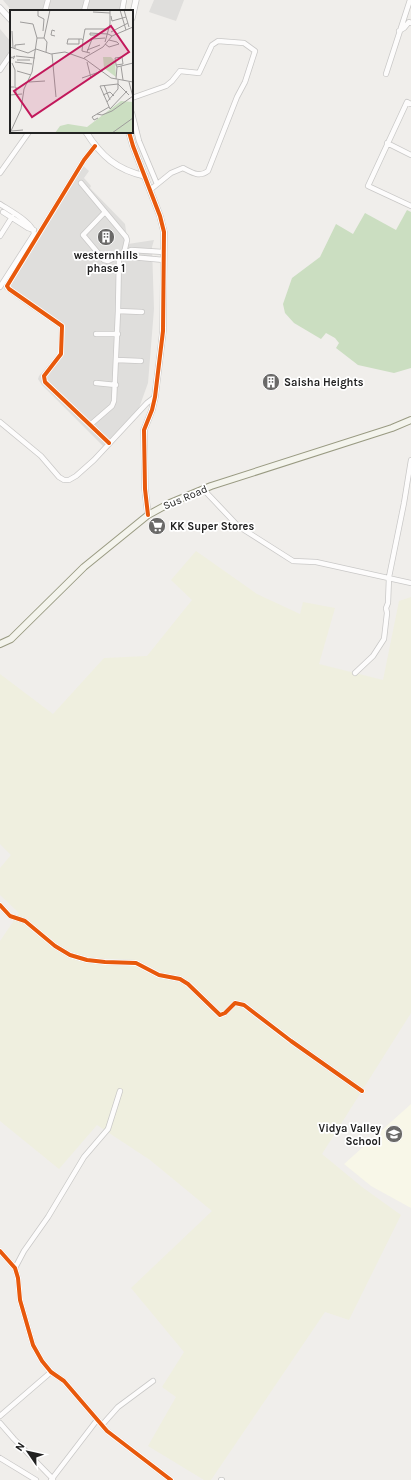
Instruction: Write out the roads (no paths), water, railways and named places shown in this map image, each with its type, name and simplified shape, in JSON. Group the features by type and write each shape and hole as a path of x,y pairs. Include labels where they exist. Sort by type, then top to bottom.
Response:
{"main road":[{"name":"Sus Road","path":"0,644 11,639 84,567 148,515 170,503 203,490 411,420"}],"street":[{"path":"45,10 48,0"},
{"path":"84,10 87,0"},
{"path":"122,10 124,0"},
{"path":"133,14 136,0"},
{"path":"386,74 409,0"},
{"path":"0,8 10,19"},
{"path":"399,31 409,22 411,23"},
{"path":"133,98 166,86 180,71 199,73 212,45 218,40 244,43 255,51 245,82 237,97 208,171 204,174 197,175 183,168 171,172 150,190"},
{"path":"0,70 10,55"},
{"path":"411,104 407,102 368,186 411,206"},
{"path":"133,117 139,141 157,184"},
{"path":"0,173 28,133"},
{"path":"87,133 95,146 120,168 145,176"},
{"path":"129,133 163,227 163,331 155,397 152,410 144,430 145,488 148,515"},
{"path":"387,143 411,155"},
{"path":"95,146 84,160 8,286 9,289 62,326 61,354 44,376 45,382 109,444"},
{"path":"81,183 126,237 125,253"},
{"path":"0,204 3,212 34,230"},
{"path":"0,287 34,234 34,230 31,225 3,212"},
{"path":"106,212 83,234 104,260 108,262 131,250 164,252"},
{"path":"0,236 12,217"},
{"path":"125,253 131,257 164,260"},
{"path":"90,425 113,404 116,385 118,334 118,256"},
{"path":"118,312 142,312"},
{"path":"96,334 118,334"},
{"path":"117,360 141,361"},
{"path":"96,383 116,385"},
{"path":"0,422 41,456 53,472 64,480 69,480 76,476 94,460 147,403 155,397"},
{"path":"355,673 373,656 384,639 388,613 386,608 388,603 389,577 404,504 411,460"},
{"path":"203,490 238,526 293,561 316,562 411,583"},
{"path":"0,905 10,916 25,921 55,946 70,955 87,960 136,963 159,975 180,979 188,984 220,1015 225,1014 235,1003 244,1005 291,1041 362,1090"},
{"path":"15,1268 24,1251 48,1217 84,1157 108,1129 120,1091"},
{"path":"0,1251 15,1268 18,1278 20,1300 33,1345 42,1361 51,1372 64,1381 107,1431 170,1480"},
{"path":"0,1416 51,1372"},
{"path":"102,1426 118,1407 153,1381"},
{"path":"0,1423 52,1479 97,1420"},
{"path":"0,1458 36,1480"}],"place":[{"name":"westernhills phase 1","path":"106,237"},
{"name":"Saisha Heights","path":"271,382"},
{"name":"KK Super Stores","path":"157,526"},
{"name":"Vidya Valley School","path":"394,1134"}]}
